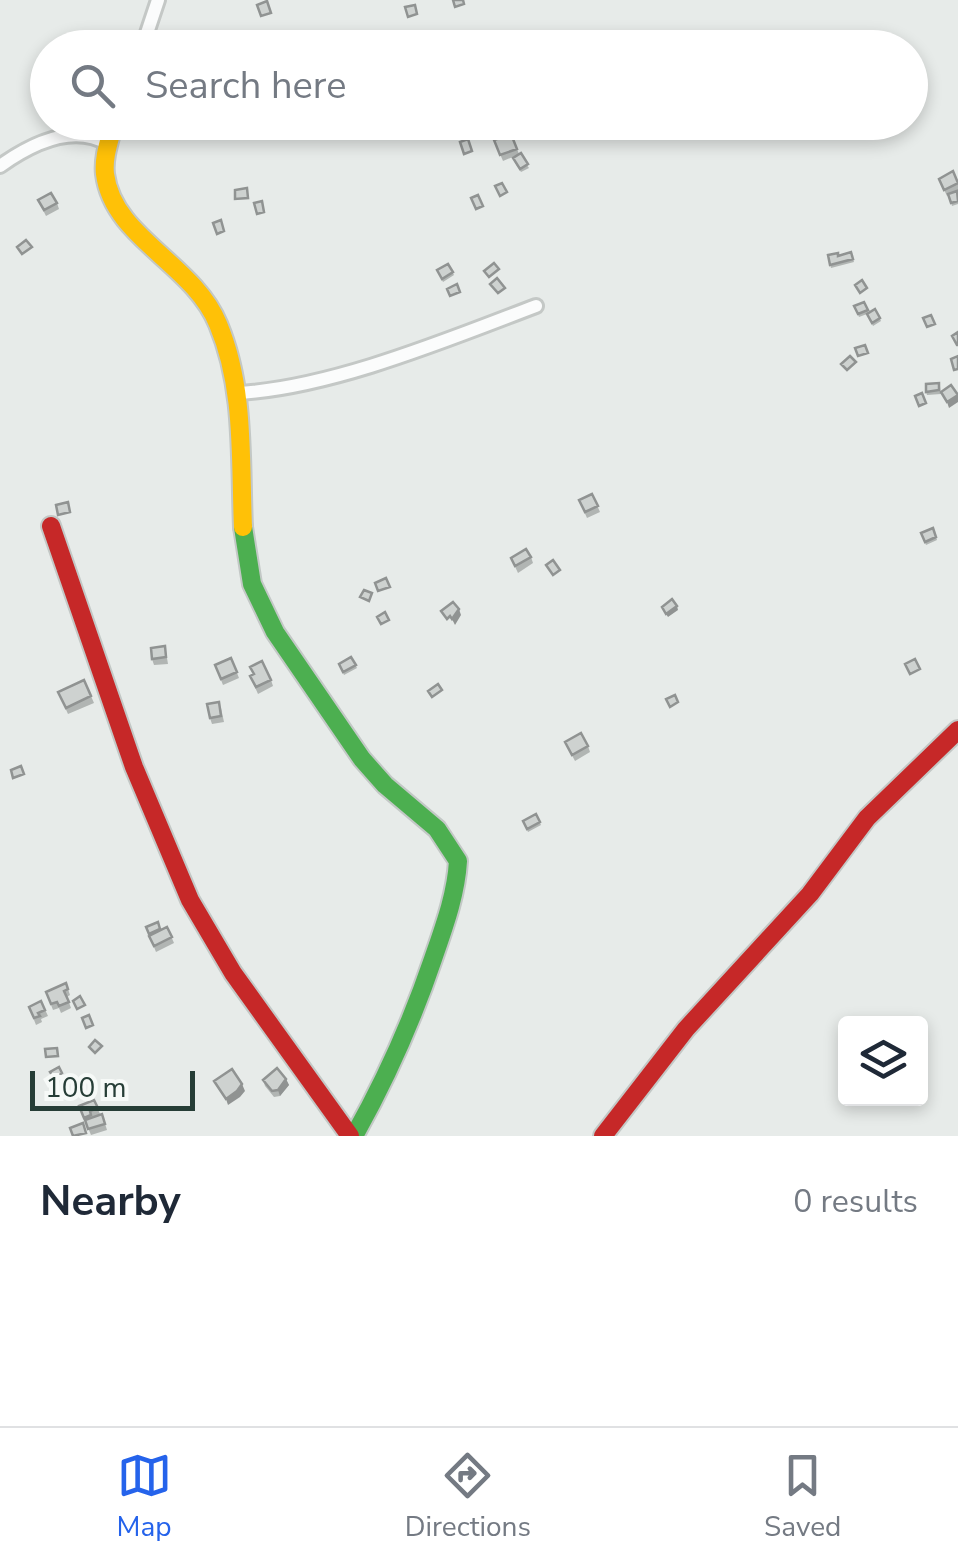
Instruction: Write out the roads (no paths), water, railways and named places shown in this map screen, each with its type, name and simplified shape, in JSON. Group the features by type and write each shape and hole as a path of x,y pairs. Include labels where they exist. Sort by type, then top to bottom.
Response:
{"street":[{"path":"148,30 158,0"},
{"path":"0,166 52,140"},
{"path":"100,140 108,144"},
{"path":"52,526 134,767 190,900 233,973 352,1136 396,1054 444,928 459,864 454,850 440,834 387,787 354,750 269,624 248,564 242,522 242,446 226,348 210,305 180,267 150,244 117,210 104,174 109,140"},
{"path":"236,393 280,387 376,362 536,306"},
{"path":"604,1136 668,1051 810,894 867,818 958,730"}]}
